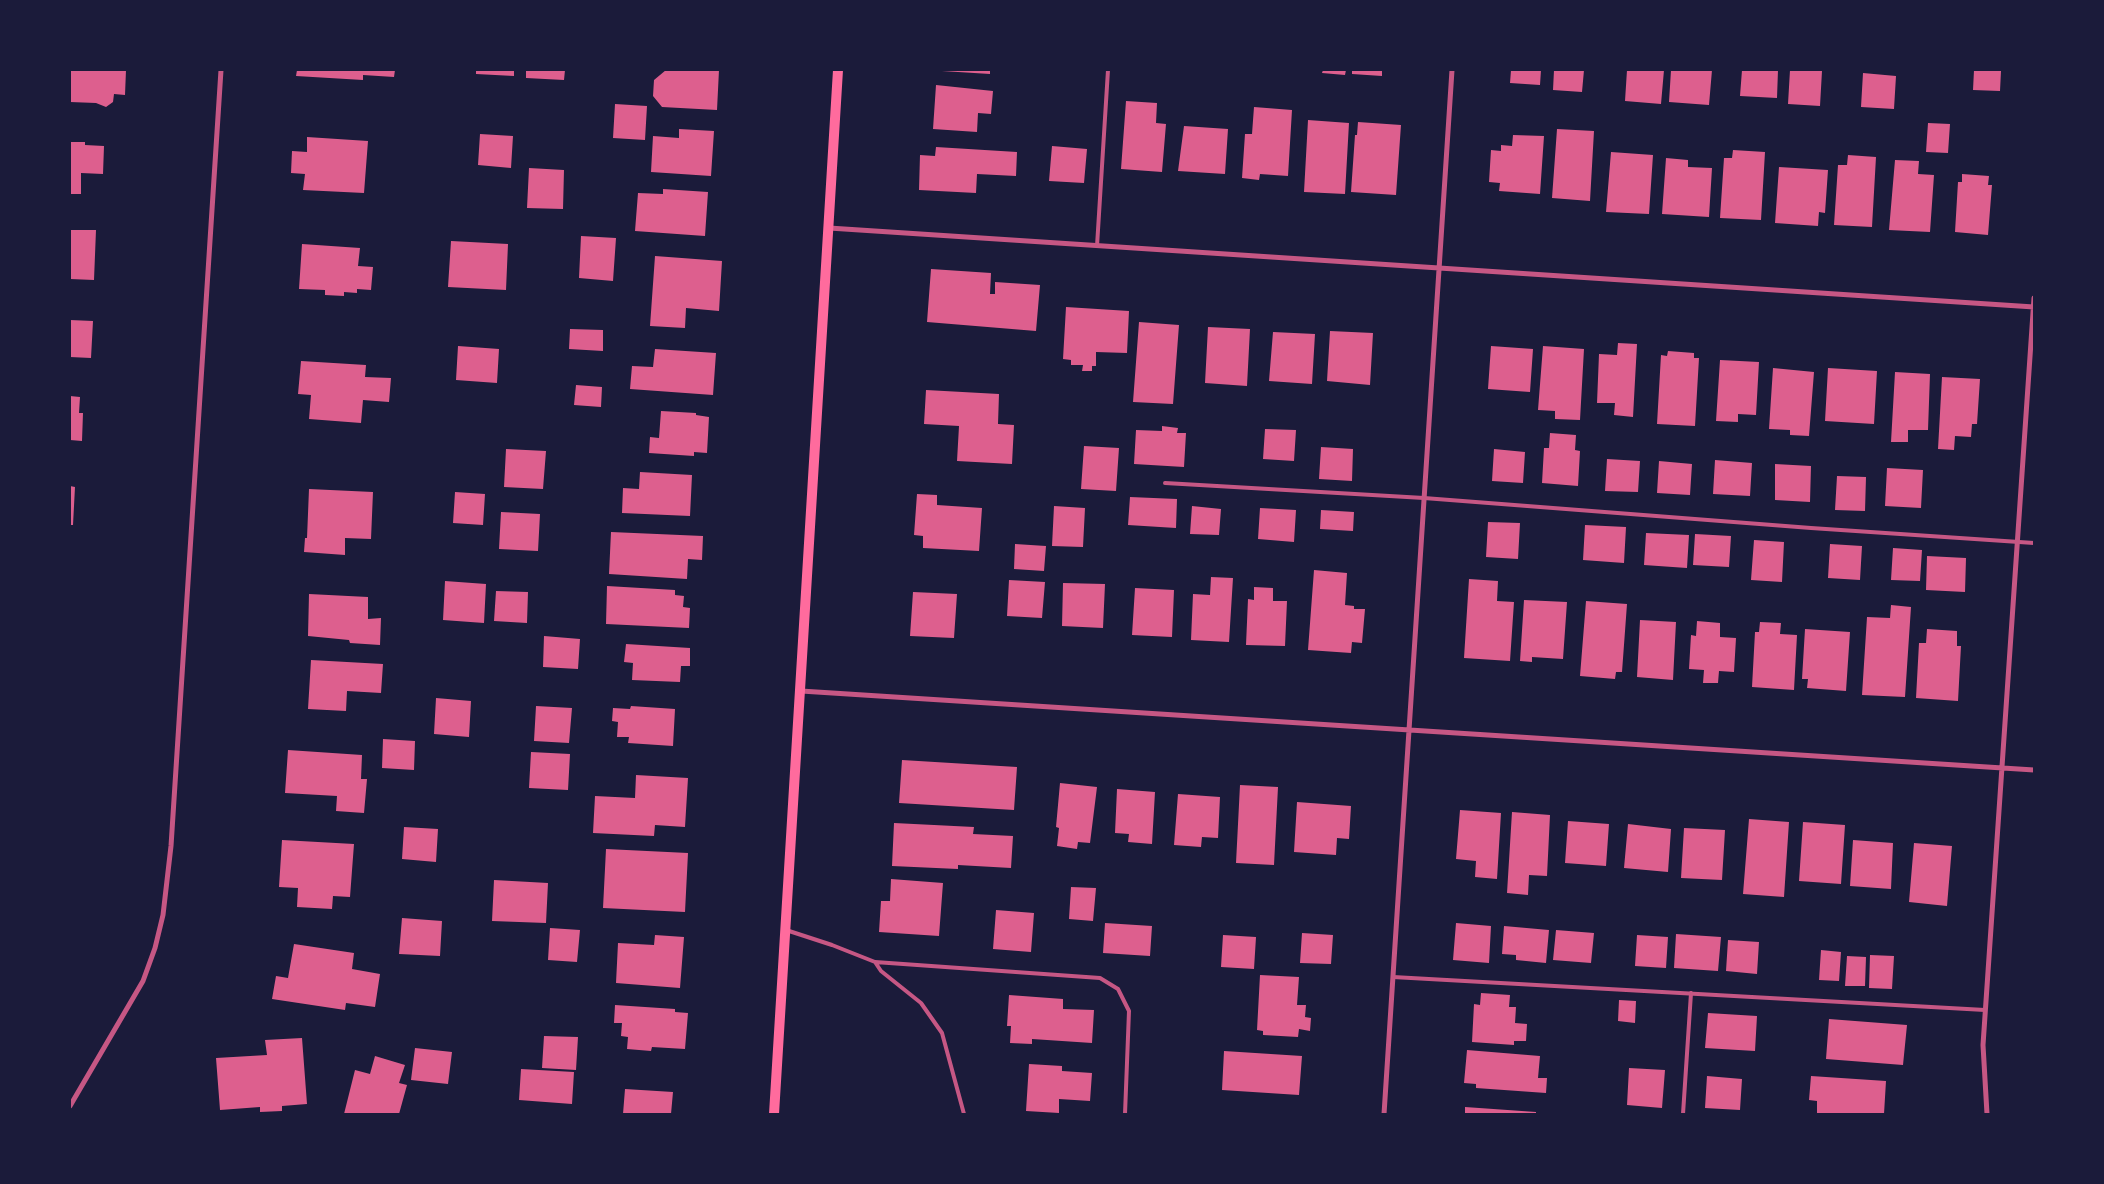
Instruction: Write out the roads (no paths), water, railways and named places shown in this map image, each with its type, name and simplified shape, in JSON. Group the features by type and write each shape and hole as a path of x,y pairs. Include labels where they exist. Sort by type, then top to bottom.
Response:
{"main road":[{"path":"774,1114 838,70"}],"street":[{"path":"70,1106 143,981 155,948 163,916 171,846 221,70"},
{"path":"1384,1114 1452,70"},
{"path":"829,228 2034,307"},
{"path":"1987,1114 1984,1099 1983,1045 1985,1010 2034,298"},
{"path":"801,691 2034,770"}],"lane":[{"path":"1097,246 1108,70"},
{"path":"1165,483 1424,498 1821,529 2034,543"},
{"path":"786,930 875,962 1100,978 1118,989 1129,1011 1125,1114"},
{"path":"875,962 882,971 921,1003 942,1033 964,1114"},
{"path":"1393,977 1985,1010"},
{"path":"1683,1114 1691,993"}]}
